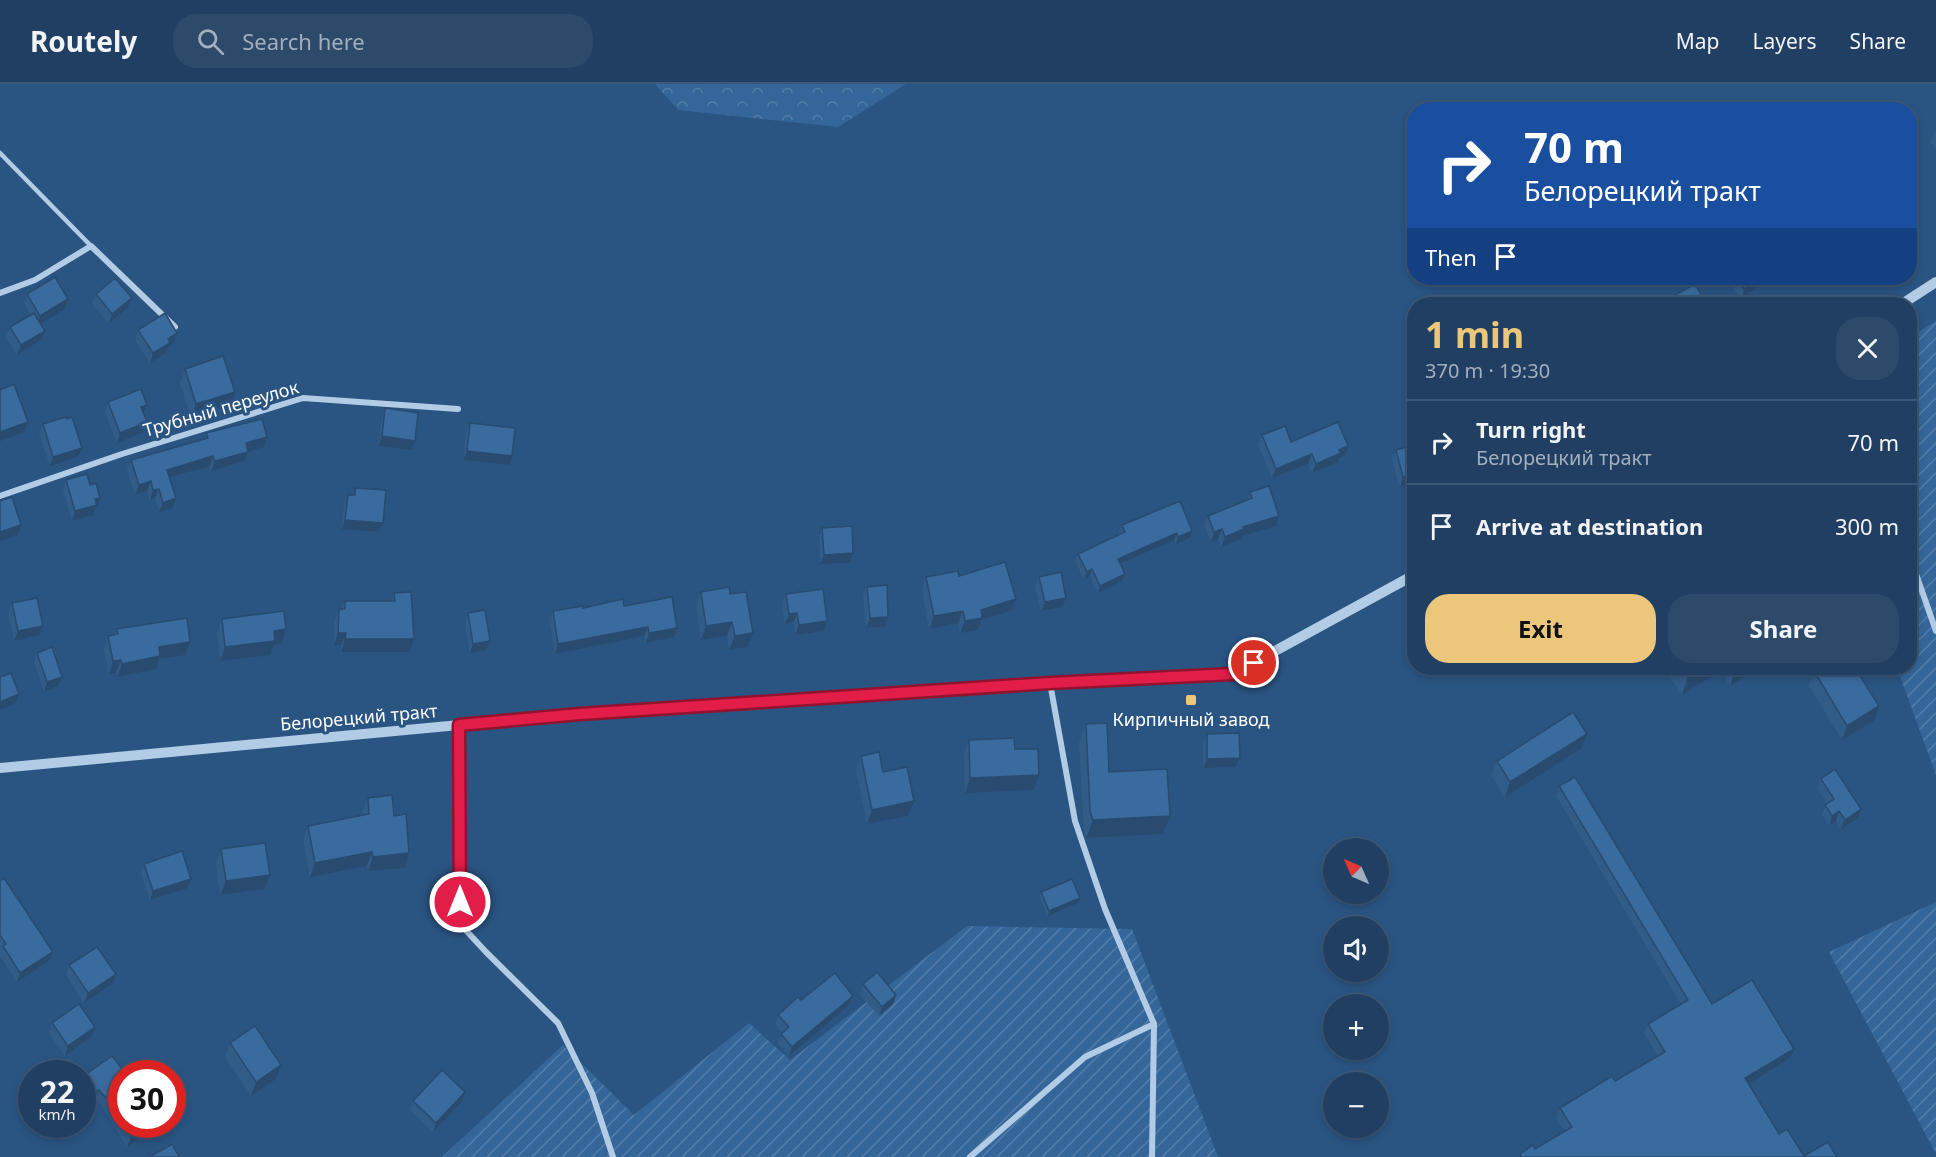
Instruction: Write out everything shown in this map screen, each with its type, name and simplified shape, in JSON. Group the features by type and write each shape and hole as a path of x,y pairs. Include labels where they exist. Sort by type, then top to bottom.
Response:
{"street":[{"path":"0,293 35,280 91,246 174,327"},
{"path":"1913,297 1936,282"},
{"name":"Трубный переулок","path":"0,496 122,454 303,398 458,409"},
{"path":"1917,577 1936,631"},
{"name":"Белорецкий тракт","path":"0,768 556,716 1050,683 1233,674 1407,579"},
{"path":"1050,683 1074,821 1106,909 1154,1024 1152,1157"},
{"path":"459,725 460,924 558,1023 592,1093 613,1157"},
{"path":"970,1157 1085,1057 1154,1024"}],"lane":[{"path":"0,153 91,246"}],"green space":[{"path":"655,84 906,84 838,127 678,110"},
{"path":"1936,321 1936,775 1900,675 1917,675 1917,333"},
{"path":"1936,902 1936,1154 1829,952"},
{"path":"967,926 1132,929 1218,1157 442,1157 563,1045 634,1115 749,1023 790,1060"}],"building":[{"path":"55,277 68,299 40,316 27,294"},
{"path":"115,278 132,298 112,314 96,294"},
{"path":"1696,285 1702,297 1671,297"},
{"path":"34,313 45,331 21,345 10,327"},
{"path":"165,313 177,333 168,339 170,343 153,353 138,330"},
{"path":"223,356 235,392 196,404 185,369"},
{"path":"14,384 28,422 0,432 0,390"},
{"path":"141,389 147,405 141,407 147,422 120,433 108,402"},
{"path":"385,408 418,413 415,441 382,436"},
{"path":"66,417 67,419 72,417 82,448 53,457 43,424"},
{"path":"262,419 267,437 246,443 248,452 215,461 213,456 167,470 176,498 163,503 159,489 153,490 151,481 139,485 131,460 208,438 206,433"},
{"path":"1338,422 1348,446 1339,450 1341,453 1316,464 1312,454 1276,469 1262,435 1285,426 1291,442"},
{"path":"470,423 515,428 512,456 467,451"},
{"path":"1407,447 1407,476 1403,477 1396,450"},
{"path":"87,474 90,485 96,483 100,498 95,499 97,505 75,511 66,480"},
{"path":"1269,486 1279,516 1243,527 1244,529 1225,537 1222,529 1214,532 1208,516 1252,498 1250,492"},
{"path":"355,488 386,490 383,523 345,520 348,495 355,495"},
{"path":"12,497 21,525 0,532 0,501"},
{"path":"1180,501 1192,531 1178,537 1177,533 1118,559 1125,574 1100,586 1092,569 1087,572 1078,554 1125,532 1122,525"},
{"path":"852,526 853,553 824,555 822,528"},
{"path":"1005,562 1016,599 981,610 982,618 965,621 963,611 934,616 926,577 958,571 959,576"},
{"path":"1061,572 1066,598 1045,602 1039,577"},
{"path":"887,585 888,617 870,618 867,587"},
{"path":"729,587 730,594 746,592 753,633 735,636 732,622 706,626 701,592"},
{"path":"823,589 827,621 799,625 797,613 789,614 786,594"},
{"path":"411,592 414,639 345,639 346,633 338,633 339,609 345,609 345,601 395,601 394,593"},
{"path":"672,597 677,628 649,633 648,627 558,644 553,611 583,606 583,608 623,599 624,606"},
{"path":"37,598 43,626 18,631 12,603"},
{"path":"485,610 490,641 473,644 468,613"},
{"path":"284,611 286,629 274,631 275,641 225,647 222,619"},
{"path":"187,618 190,642 159,647 160,656 122,664 121,660 113,661 108,636 118,634 116,629"},
{"path":"52,647 62,677 47,682 37,653"},
{"path":"11,673 19,694 0,702 0,677"},
{"path":"1816,675 1859,675 1879,706 1847,726"},
{"path":"1573,712 1587,734 1510,782 1497,761"},
{"path":"1107,723 1109,772 1167,769 1170,816 1093,820 1090,811 1086,724"},
{"path":"1239,733 1240,758 1207,759 1207,734"},
{"path":"1014,738 1015,749 1038,749 1039,775 970,778 969,740"},
{"path":"879,752 883,772 907,767 914,801 872,810 861,756"},
{"path":"1835,769 1861,809 1845,820 1839,811 1832,816 1825,805 1834,799 1821,779"},
{"path":"1575,777 1712,1004 1752,980 1794,1049 1745,1078 1779,1134 1787,1129 1804,1156 1828,1142 1836,1156 1521,1157 1520,1154 1533,1145 1535,1149 1572,1127 1560,1108 1612,1076 1615,1081 1665,1052 1648,1024 1688,1000 1559,786"},
{"path":"392,795 394,816 406,814 409,853 373,857 372,852 315,863 308,826 369,814 368,798"},
{"path":"265,843 270,875 226,881 221,849"},
{"path":"182,851 191,879 153,891 144,864"},
{"path":"4,878 53,952 20,973 3,946 6,944 0,935 0,881"},
{"path":"1072,879 1080,898 1049,911 1041,892"},
{"path":"97,947 116,974 88,993 69,965"},
{"path":"877,972 896,995 882,1007 863,984"},
{"path":"835,973 853,996 792,1047 781,1034 789,1027 778,1015 798,997 801,1000"},
{"path":"79,1004 95,1027 68,1046 52,1023"},
{"path":"255,1026 281,1065 256,1082 230,1043"},
{"path":"112,1056 115,1060 108,1060 108,1101 99,1090 96,1092 96,1067"},
{"path":"442,1070 465,1092 436,1123 413,1101"},
{"path":"172,1144 179,1157 150,1157"}],"place":[{"name":"Кирпичный завод","path":"1191,700"}],"route":[{"path":"460,902 459,725 580,714 1050,683 1233,674 1254,663"}]}
